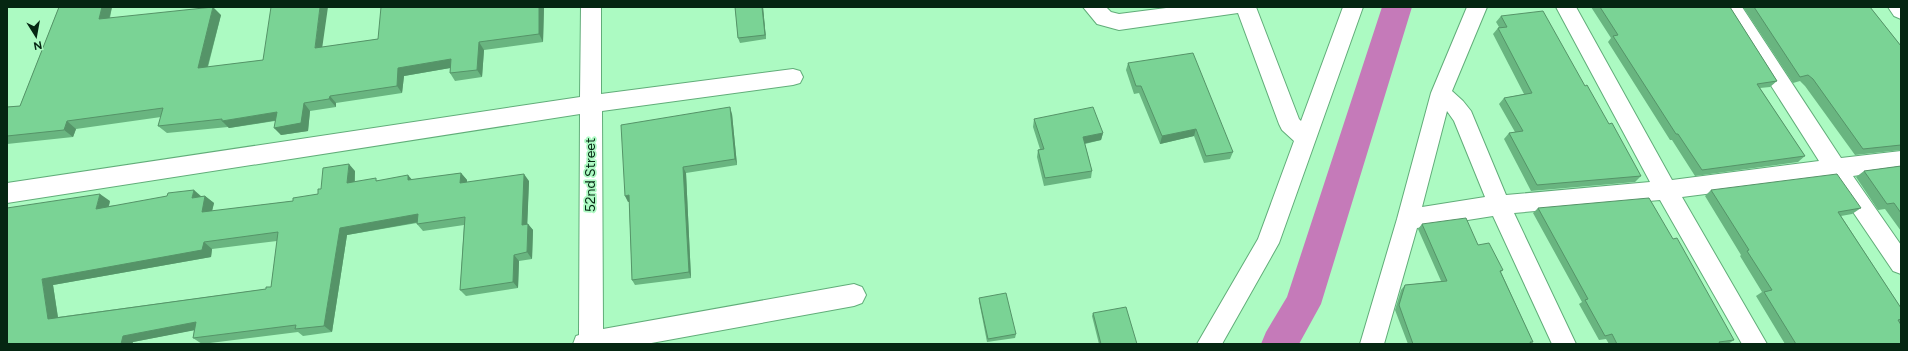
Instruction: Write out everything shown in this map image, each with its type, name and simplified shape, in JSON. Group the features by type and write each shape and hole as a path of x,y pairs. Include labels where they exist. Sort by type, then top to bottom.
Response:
{"street":[{"name":"52nd Street","path":"589,344 591,7"},
{"path":"1093,7 1104,18 1120,22 1233,7"},
{"path":"1246,7 1290,124 1306,138"},
{"path":"1209,344 1268,243 1353,7"},
{"path":"1372,344 1408,219 1441,93 1478,7"},
{"path":"1566,7 1666,190 1755,344"},
{"path":"1731,7 1835,168 1901,264"},
{"path":"1898,7 1901,11"},
{"path":"7,193 590,104 793,78"},
{"path":"1441,93 1456,106 1463,117 1500,205 1564,344"},
{"path":"1408,219 1500,205 1666,190 1901,160"},
{"path":"589,344 854,295"}],"building":[{"path":"59,7 102,7 99,19 213,7 198,68 263,60 271,7 320,7 315,48 378,39 381,7 539,7 539,34 479,42 477,70 450,73 451,59 398,68 397,86 330,96 329,99 304,103 301,123 274,128 277,112 222,121 222,119 158,126 163,108 67,121 64,130 7,136 7,107 20,106"},
{"path":"735,7 762,7 765,35 738,38"},
{"path":"1600,7 1730,7 1777,81 1757,84 1805,156 1702,170 1678,134 1676,134 1613,36 1618,35"},
{"path":"1754,7 1870,7 1901,46 1901,145 1863,149 1813,79 1808,75 1800,77"},
{"path":"1543,11 1585,86 1587,85 1609,124 1612,123 1641,176 1537,185 1509,133 1523,131 1504,98 1532,93 1498,28 1507,27 1501,16"},
{"path":"1193,53 1233,152 1206,156 1196,129 1162,136 1141,86 1136,86 1128,63"},
{"path":"730,107 735,159 683,167 689,272 632,280 629,195 625,196 621,125"},
{"path":"1093,107 1103,133 1083,137 1092,171 1045,178 1038,150 1044,149 1034,119"},
{"path":"349,164 347,183 376,178 376,181 408,175 408,180 461,173 460,183 524,174 522,225 528,224 527,252 514,255 513,282 460,290 465,217 417,224 418,214 340,228 324,326 295,329 296,325 193,338 196,322 123,336 121,344 7,344 7,208 100,194 96,209 167,196 168,193 194,190 192,198 205,196 202,212 293,201 293,198 318,194 318,189 321,189 323,168","holes":["278,232 271,287 266,287 266,289 48,319 42,279 202,250 204,242"]},
{"path":"1901,166 1901,213 1894,203 1887,204 1864,171"},
{"path":"1837,174 1861,208 1838,212 1901,308 1901,319 1898,320 1901,325 1901,344 1796,344 1764,292 1772,290 1711,190"},
{"path":"1649,198 1673,239 1677,238 1734,340 1719,342 1720,344 1617,344 1612,334 1605,336 1585,300 1588,299 1538,208"},
{"path":"1466,218 1478,245 1489,243 1503,270 1500,271 1533,342 1530,342 1531,344 1413,344 1399,305 1405,285 1447,281 1422,224"},
{"path":"1006,293 1016,334 988,339 979,298"},
{"path":"1126,307 1137,344 1101,344 1093,313"}],"waterway":[{"path":"1279,344 1303,304 1397,7"}]}
